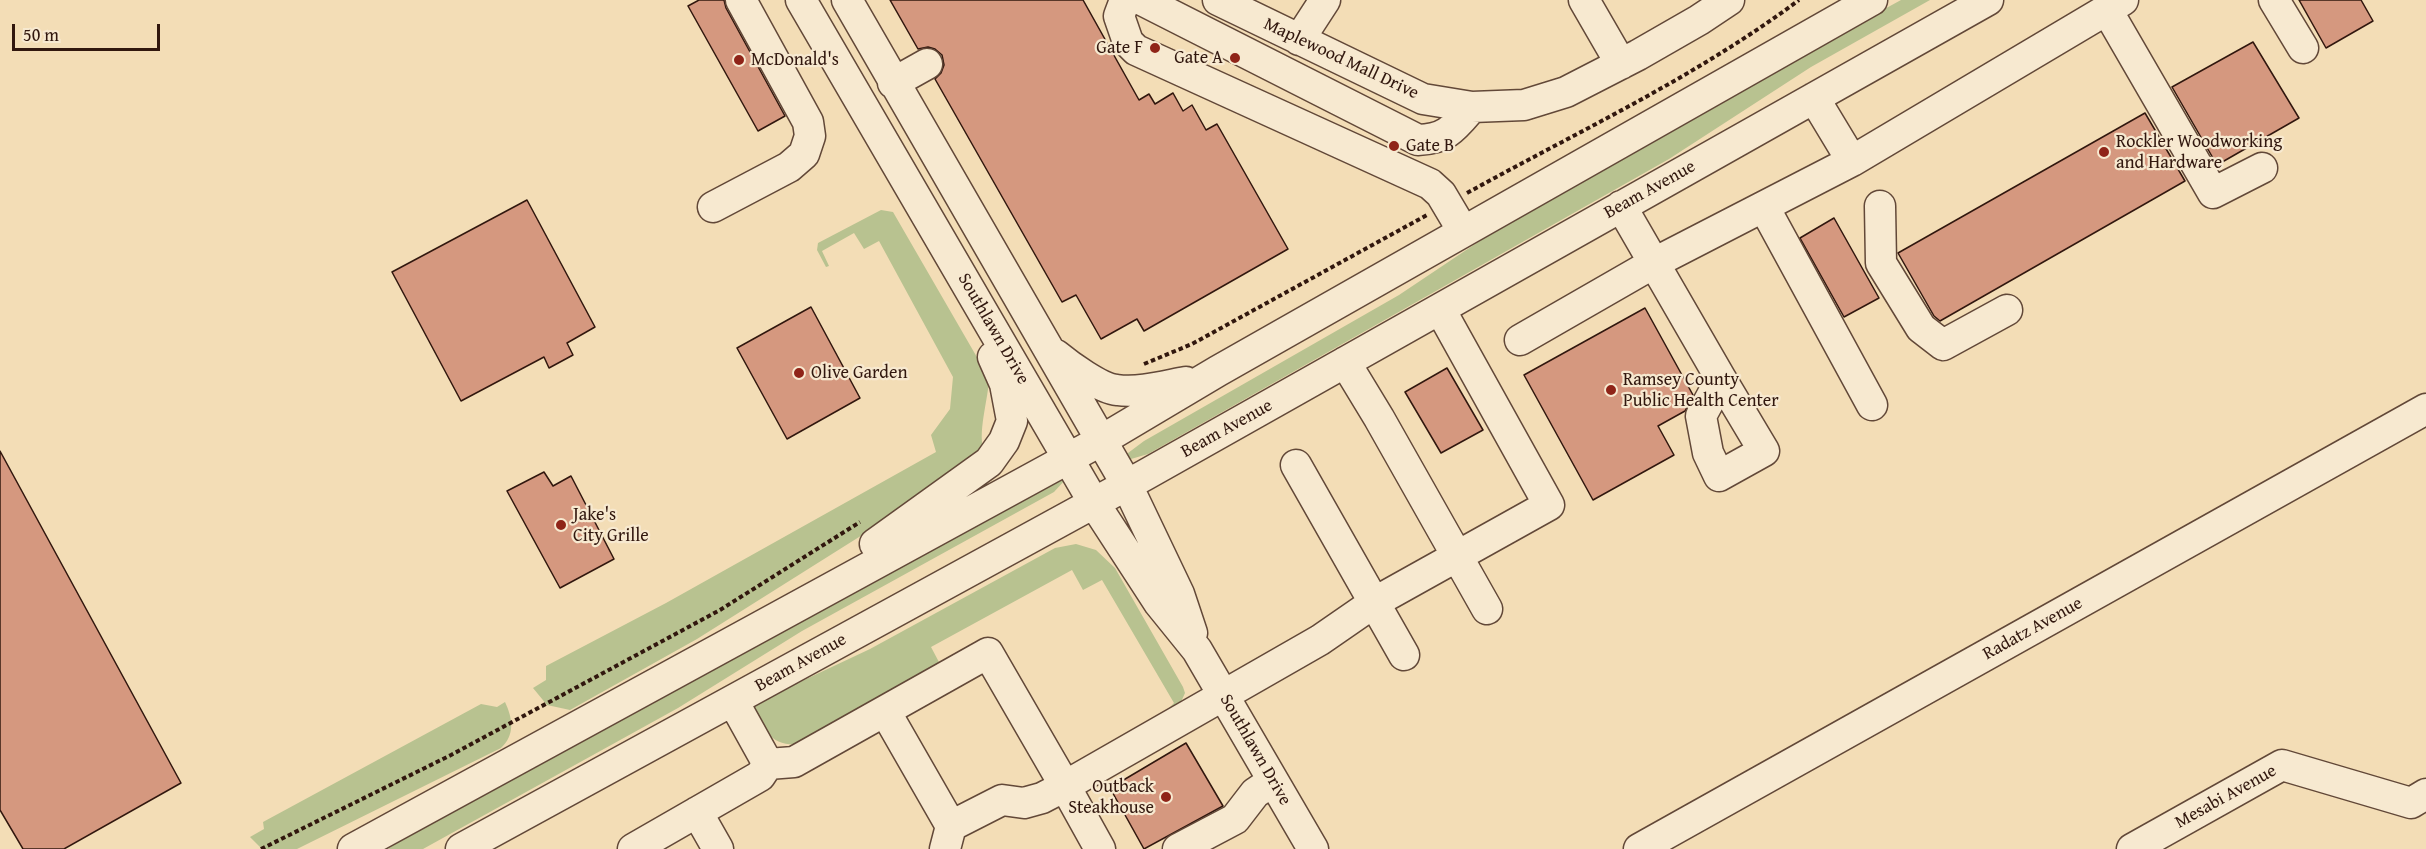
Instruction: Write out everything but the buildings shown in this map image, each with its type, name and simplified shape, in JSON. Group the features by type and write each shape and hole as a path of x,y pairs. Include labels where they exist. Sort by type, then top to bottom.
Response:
{"street":[{"path":"713,207 789,166 804,154 810,136 808,122 741,0"},
{"name":"Southlawn Drive","path":"801,0 1094,503 1159,603 1197,650 1313,849"},
{"name":"Southlawn Drive","path":"847,0 1127,485 1179,594 1197,650"},
{"path":"1125,0 1119,16 1128,42 1137,50 1430,184 1441,194 1463,231"},
{"path":"1142,0 1418,140 1431,140 1451,132 1472,107"},
{"name":"Maplewood Mall Drive","path":"1218,0 1423,99 1472,107 1524,105 1566,92 1699,20 1729,0"},
{"path":"1299,40 1325,0"},
{"path":"1584,0 1621,64"},
{"path":"353,849 775,616 1102,440 1463,231 1872,0"},
{"name":"Beam Avenue","path":"468,847 1127,485 1988,0"},
{"path":"2274,0 2302,48"},
{"path":"1520,340 1654,262 1852,161 2115,5 2213,193 2262,168"},
{"path":"893,83 927,64"},
{"path":"1814,98 1852,161"},
{"path":"1418,140 1430,161 1430,184"},
{"path":"1621,206 1720,379"},
{"path":"1880,206 1881,263 1921,328 1943,345 2007,310"},
{"path":"1764,207 1872,405"},
{"path":"775,616 989,462 1004,441 1012,421 1005,384 976,322 953,260"},
{"path":"885,711 948,837 1002,800 1023,803 1042,798 1065,786 1320,640 1375,602 1549,505 1440,309"},
{"path":"1049,349 1072,368 1115,390 1149,388 1204,379"},
{"path":"1345,363 1379,418 1487,609"},
{"name":"Radatz Avenue","path":"1639,849 2426,409"},
{"path":"1296,465 1404,655"},
{"path":"768,764 794,762 988,653 1100,849"},
{"path":"733,700 768,764"},
{"path":"633,849 760,776 768,764"},
{"name":"Mesabi Avenue","path":"2132,849 2282,765 2411,803 2426,794"},
{"path":"1178,849 1235,819 1255,793 1273,781"},
{"path":"697,812 718,849"}],"path":[{"path":"261,849 451,755 699,621 862,521"}],"green space":[{"path":"1901,0 1930,0 1811,67 1669,159 1148,454 1131,459 1124,456 1144,441 1399,295 1523,212 1711,104"},
{"path":"881,210 893,212 989,378 982,427 985,452 975,464 697,639 570,710 547,705 533,688 546,680 546,666 666,603 936,452 931,435 950,409 953,377 879,241 864,249 854,233 822,251 829,266 826,267 817,250 818,243"},
{"path":"1058,477 1065,480 1054,492 802,631 678,708 423,849 388,849 479,788"},
{"path":"1076,544 1096,550 1115,568 1183,687 1185,693 1176,713 1165,712 1174,703 1102,580 1083,590 1072,570 931,647 940,664 803,744 783,743 776,740 765,729 751,705 870,649 1055,548"},
{"path":"505,702 510,715 511,732 501,748 297,849 262,849 250,837 264,829 263,822 481,704 497,707"}],"place":[{"name":"Gate F","path":"1155,48"},
{"name":"Gate A","path":"1235,58"},
{"name":"McDonald's","path":"739,60"},
{"name":"Gate B","path":"1394,146"},
{"name":"Rockler Woodworking and Hardware","path":"2104,152"},
{"name":"Olive Garden","path":"799,373"},
{"name":"Ramsey County Public Health Center","path":"1611,390"},
{"name":"Jake's City Grille","path":"561,525"},
{"name":"Outback Steakhouse","path":"1166,797"}]}
